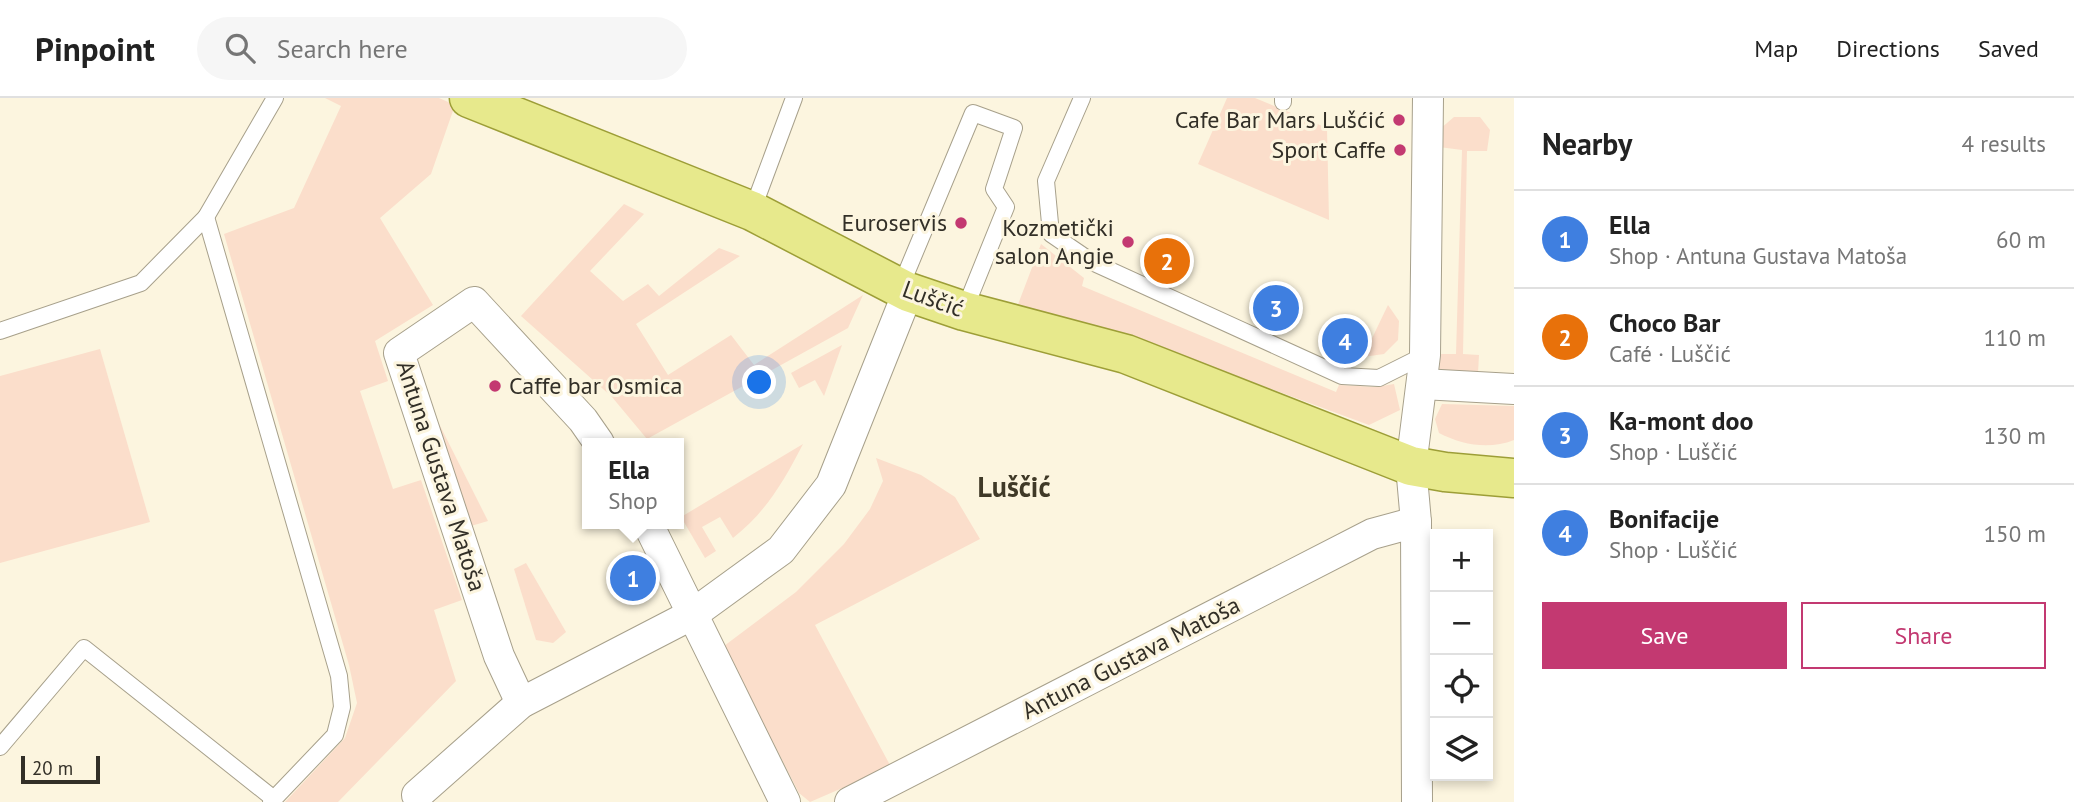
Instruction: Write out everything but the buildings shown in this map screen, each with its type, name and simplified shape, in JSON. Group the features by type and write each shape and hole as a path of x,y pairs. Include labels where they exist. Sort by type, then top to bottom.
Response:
{"main road":[{"name":"Luščić","path":"469,98 751,211 904,290 964,311 1126,354 1411,466 1444,472 1514,478"}],"street":[{"path":"1417,802 1416,522 1411,466 1425,355 1428,98"},
{"path":"417,795 520,703 693,614 781,550 831,485 904,290"},
{"name":"Antuna Gustava Matoša","path":"520,703 499,656 399,353 474,302 504,332 595,438"},
{"path":"1422,384 1514,389"},
{"name":"Antuna Gustava Matoša","path":"850,802 1372,534 1416,522"},
{"path":"650,529 785,802"}],"lane":[{"path":"0,331 141,283 206,217 275,98"},
{"path":"751,211 794,98"},
{"path":"1082,98 1046,181 1051,234 1092,262 1342,376 1379,378 1425,355"},
{"path":"904,290 973,113 1014,128 994,189 1006,207 964,311"},
{"path":"0,747 84,648 273,801 335,735 342,707 339,676 206,217"}],"shaded area":[{"path":"325,98 439,98 455,105 431,174 380,218 433,305 375,341 388,381 360,391 393,489 421,480 462,600 434,610 456,681 338,802 285,802 345,738 357,703 349,665 224,234 294,208 341,106"},
{"path":"1227,98 1255,98 1327,128 1329,220 1198,164"},
{"path":"1454,117 1480,117 1490,130 1487,151 1467,151 1463,354 1479,355 1478,373 1444,375 1436,367 1437,354 1456,354 1462,150 1439,147 1440,129"},
{"path":"624,204 644,214 590,271 623,301 648,284 659,296 719,248 740,256 636,324 668,375 731,335 754,365 863,295 848,328 649,438 612,397 521,316"},
{"path":"1041,244 1084,278 1082,286 1336,392 1339,385 1376,387 1394,384 1400,410 1369,425 1185,357 1017,307"},
{"path":"1388,305 1399,321 1398,340 1384,354 1363,357"},
{"path":"842,345 824,396 815,380 799,388 791,373"},
{"path":"100,349 150,522 0,563 0,376"},
{"path":"420,386 488,521 471,526"},
{"path":"1442,404 1514,406 1514,440 1495,445 1476,445 1439,433 1435,419"},
{"path":"803,444 773,495 755,518 733,538 720,517 702,527 716,551 705,558 684,522 684,515"},
{"path":"876,458 921,475 955,497 980,539 815,625 891,767 810,802 799,793 724,646 796,592 844,544 870,509 883,481"},
{"path":"526,563 566,632 553,643 536,640 514,569"}],"place":[{"name":"Cafe Bar Mars Lušćić","path":"1399,120"},
{"name":"Sport Caffe","path":"1400,150"},
{"name":"Euroservis","path":"961,223"},
{"name":"Kozmetički salon Angie","path":"1128,242"},
{"name":"Choco Bar","path":"1167,261"},
{"name":"Ka-mont doo","path":"1276,308"},
{"name":"Bonifacije","path":"1345,341"},
{"name":"Caffe bar Osmica","path":"495,386"},
{"name":"Ella","path":"633,578"}],"district":[{"name":"Luščić","path":"1014,487"}]}
